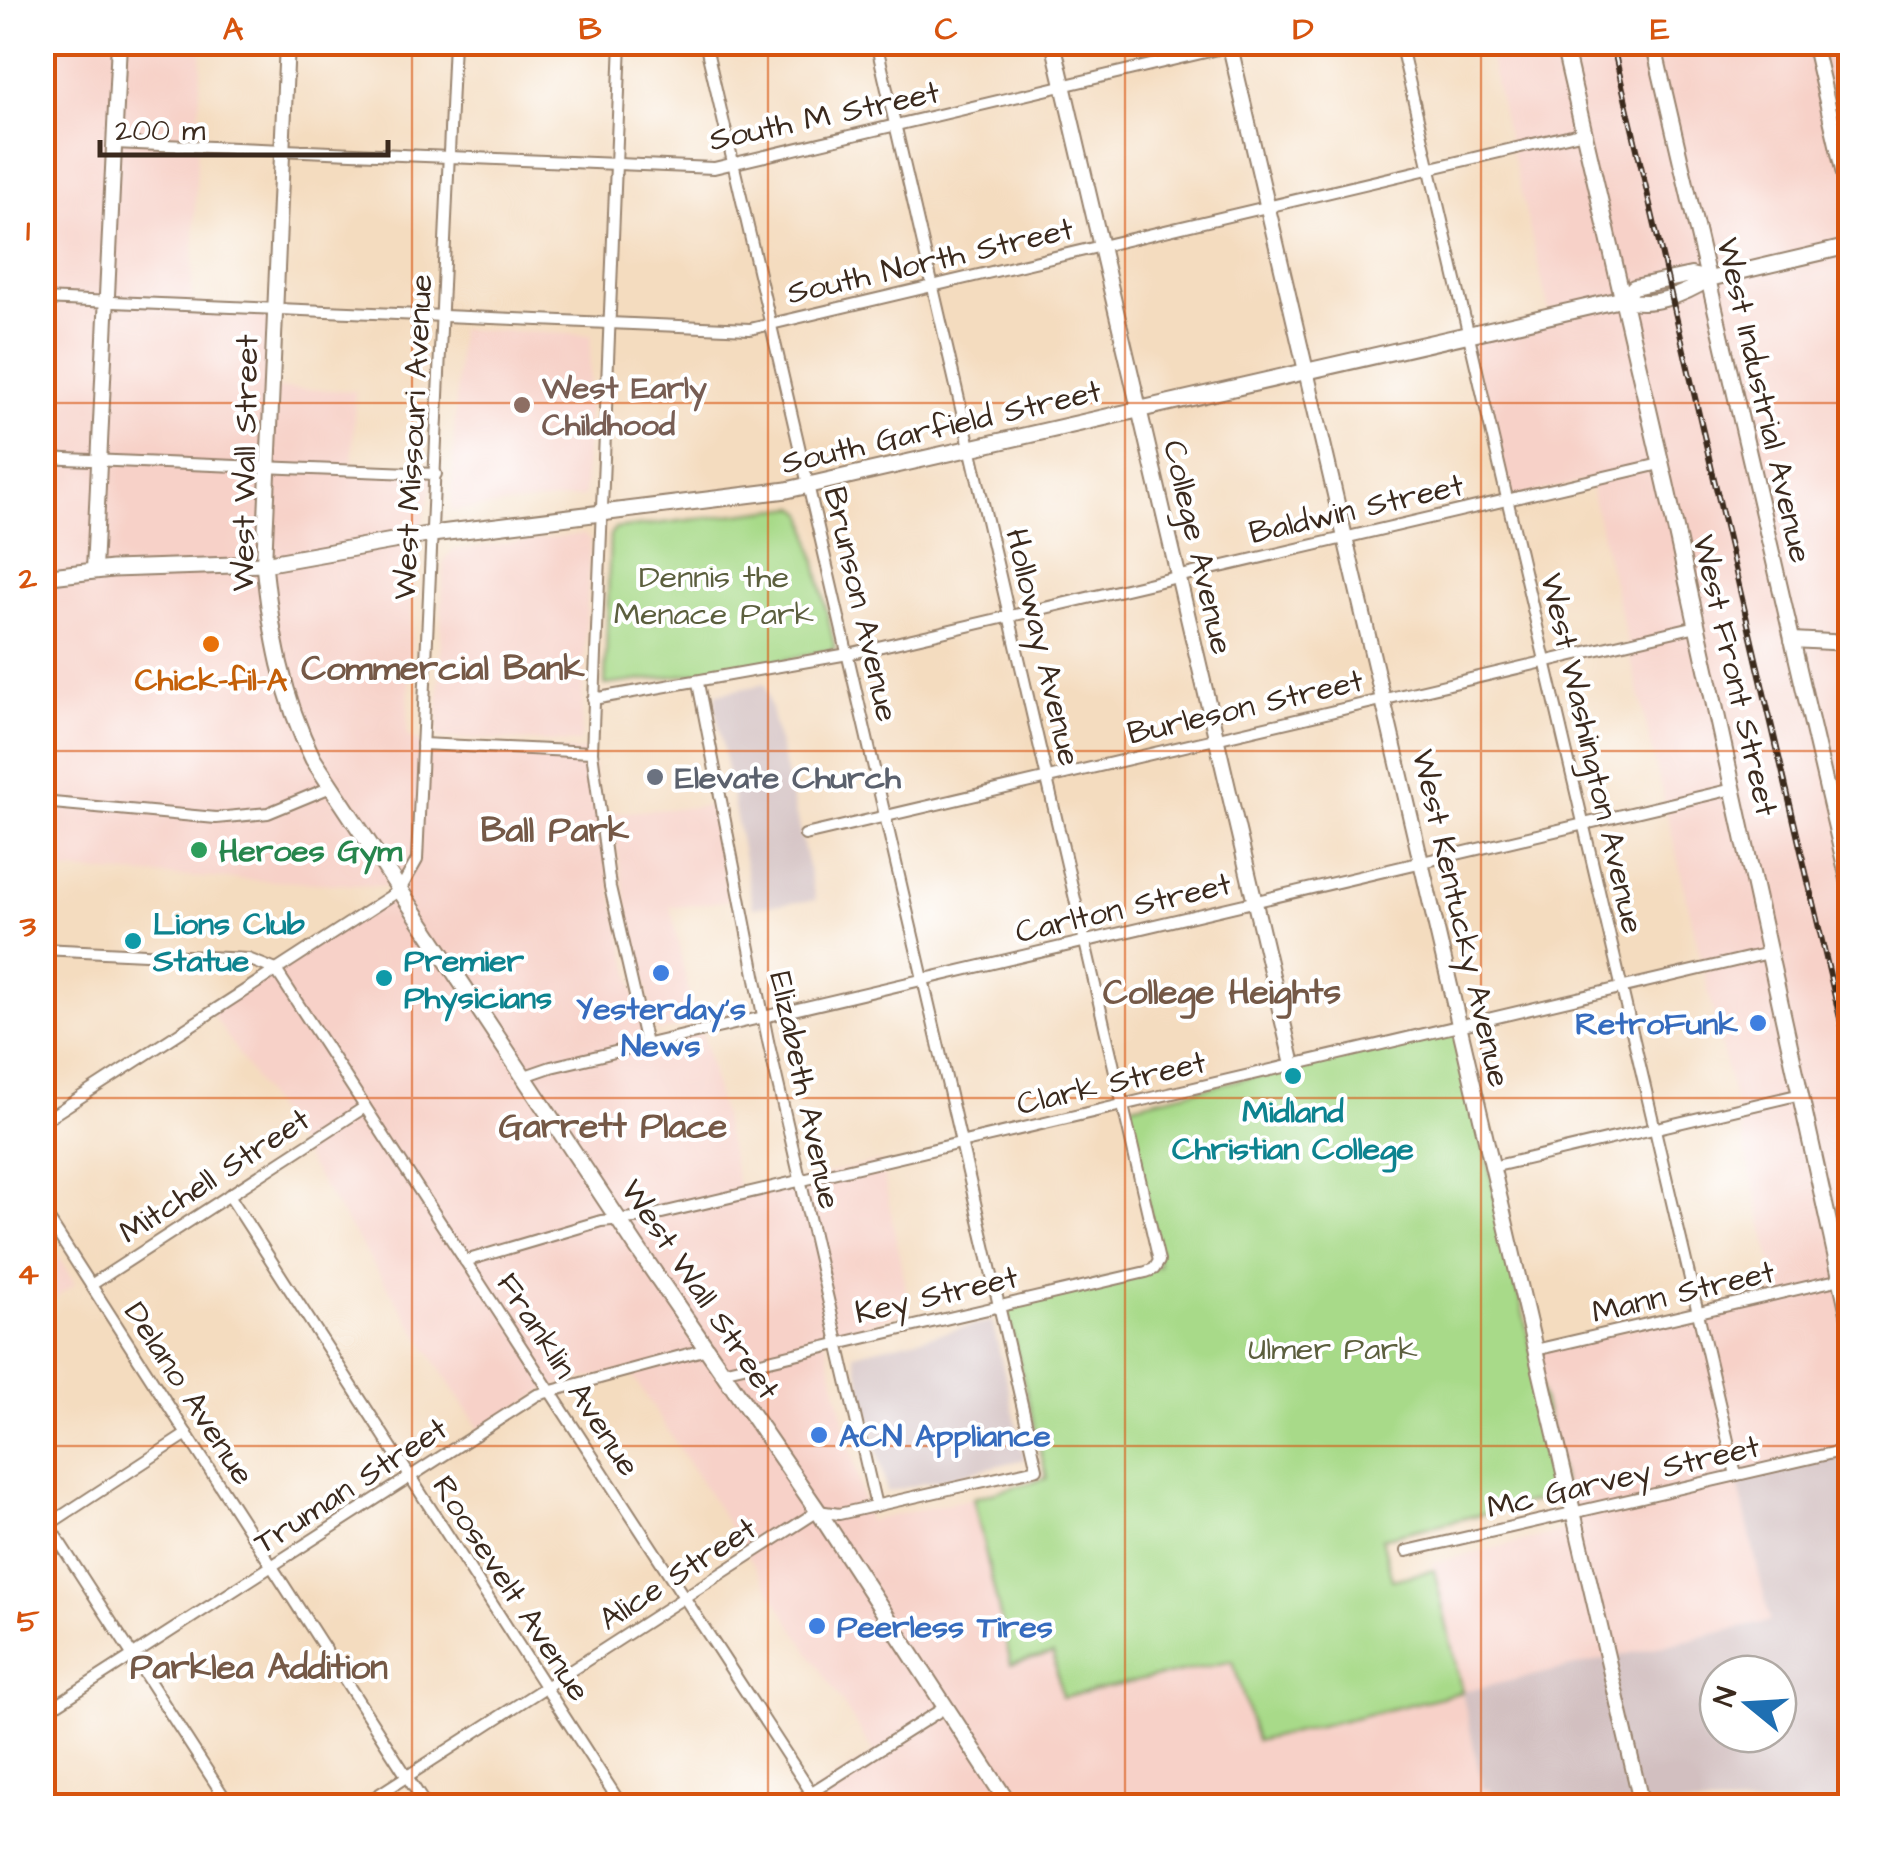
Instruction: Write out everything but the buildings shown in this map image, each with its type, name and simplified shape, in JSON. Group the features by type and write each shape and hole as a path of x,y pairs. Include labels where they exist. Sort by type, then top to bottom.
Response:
{"main road":[{"name":"West Front Street","path":"1563,42 1850,1320"},
{"name":"South Garfield Street","path":"42,577 94,570 264,564 432,534 809,486 1623,299"},
{"name":"West Wall Street","path":"264,564 278,663 293,716 313,759 818,1512 1010,1806"}],"street":[{"path":"94,570 119,42"},
{"name":"West Wall Street","path":"264,564 286,42"},
{"name":"West Missouri Avenue","path":"400,890 416,860 454,42"},
{"path":"621,42 592,752 610,887 646,1044"},
{"name":"Brunson Avenue","path":"705,42 1038,1468 876,1506"},
{"name":"Holloway Avenue","path":"876,42 1126,1104 1158,1264"},
{"name":"College Avenue","path":"1053,42 1292,1065"},
{"name":"South M Street","path":"114,143 714,168 1248,42"},
{"name":"West Washington Avenue","path":"1400,42 1736,1475"},
{"name":"West Industrial Avenue","path":"1653,42 1850,888"},
{"name":"West Kentucky Avenue","path":"1229,45 1642,1806"},
{"path":"1850,50 1814,46 1850,200"},
{"name":"South North Street","path":"42,299 750,329 1584,132"},
{"name":"South Garfield Street","path":"1623,299 1639,304 1694,289 1709,279 1850,246"},
{"path":"42,458 436,474"},
{"name":"Baldwin Street","path":"594,699 848,654 1660,464"},
{"name":"Burleson Street","path":"805,835 1697,626"},
{"path":"1792,640 1850,642"},
{"name":"Elizabeth Avenue","path":"698,683 763,1016 876,1506"},
{"path":"422,744 592,752"},
{"path":"42,802 216,818 268,814 331,788"},
{"name":"Carlton Street","path":"525,1076 551,1066 1733,789"},
{"path":"42,1122 400,890"},
{"path":"42,949 248,960 276,970"},
{"name":"Clark Street","path":"465,1261 601,1221 646,1217 1770,953"},
{"name":"Franklin Avenue","path":"276,970 820,1806"},
{"path":"1492,1167 1801,1094"},
{"name":"Mitchell Street","path":"91,1285 365,1107"},
{"name":"Roosevelt Avenue","path":"230,1195 622,1806"},
{"name":"Delano Avenue","path":"42,1209 426,1806"},
{"name":"Key Street","path":"722,1370 1146,1272 1158,1264"},
{"name":"Mann Street","path":"1535,1350 1841,1279"},
{"name":"Truman Street","path":"42,1714 537,1395 707,1349"},
{"path":"187,1434 46,1520 230,1806"},
{"name":"Mc Garvey Street","path":"1407,1551 1850,1449"},
{"path":"818,1512 838,1514 876,1506"},
{"name":"Alice Street","path":"361,1806 818,1512"},
{"path":"790,1806 944,1708"}],"shaded area":[{"path":"43,43 202,43 191,304 275,308 272,388 355,391 352,470 435,473 414,556 407,735 422,744 591,752 613,898 646,1043 702,1031 740,1194 881,1161 910,1312 824,1335 868,1521 973,1498 1011,1663 1053,1654 1063,1697 1233,1661 1257,1741 1461,1693 1433,1563 1572,1529 1535,1351 1779,1293 1589,480 1507,499 1469,336 1550,316 1486,43 1850,43 1850,1447 1736,1474 1771,1621 1462,1693 1483,1789 1490,1788 1494,1806 792,1806 874,1753 629,1370 550,1387 481,1432 210,1010 400,887 43,870"},
{"name":"West Early Childhood","path":"459,329 591,335 584,497 451,511"},
{"path":"583,534 590,540 581,739 578,743 440,738 437,735 444,559 453,550"},
{"path":"765,684 816,900 753,907 715,706 716,694"},
{"path":"711,806 729,900 670,905 695,1024 657,1032 610,813"},
{"path":"43,1232 75,1284 42,1305"},
{"path":"992,1321 1025,1459 887,1492 854,1354"},
{"path":"1850,1447 1850,1806 1494,1806 1490,1788 1483,1790 1462,1692 1770,1621 1736,1474"}],"green space":[{"name":"Dennis the Menace Park","path":"796,507 805,513 835,649 762,665 605,685 610,535 615,529"},
{"name":"Ulmer Park","path":"1457,1028 1565,1494 1382,1538 1392,1580 1434,1570 1462,1692 1256,1741 1233,1661 1062,1697 1053,1654 1011,1664 973,1498 1047,1478 1005,1305 1159,1266 1128,1106"}],"railway":[{"path":"1612,42 1850,1061"}],"place":[{"name":"West Early Childhood","path":"522,405"},
{"name":"Chick-fil-A","path":"211,644"},
{"name":"Elevate Church","path":"655,777"},
{"name":"Heroes Gym","path":"199,850"},
{"name":"Lions Club Statue","path":"133,941"},
{"name":"Yesterday's News","path":"661,973"},
{"name":"Premier Physicians","path":"384,978"},
{"name":"RetroFunk","path":"1758,1023"},
{"name":"Midland Christian College","path":"1293,1076"},
{"name":"ACN Appliance","path":"819,1435"},
{"name":"Peerless Tires","path":"817,1626"}],"district":[{"name":"Commercial Bank","path":"443,667"},
{"name":"Ball Park","path":"555,829"},
{"name":"College Heights","path":"1222,991"},
{"name":"Garrett Place","path":"613,1125"},
{"name":"Parklea Addition","path":"259,1666"}]}
